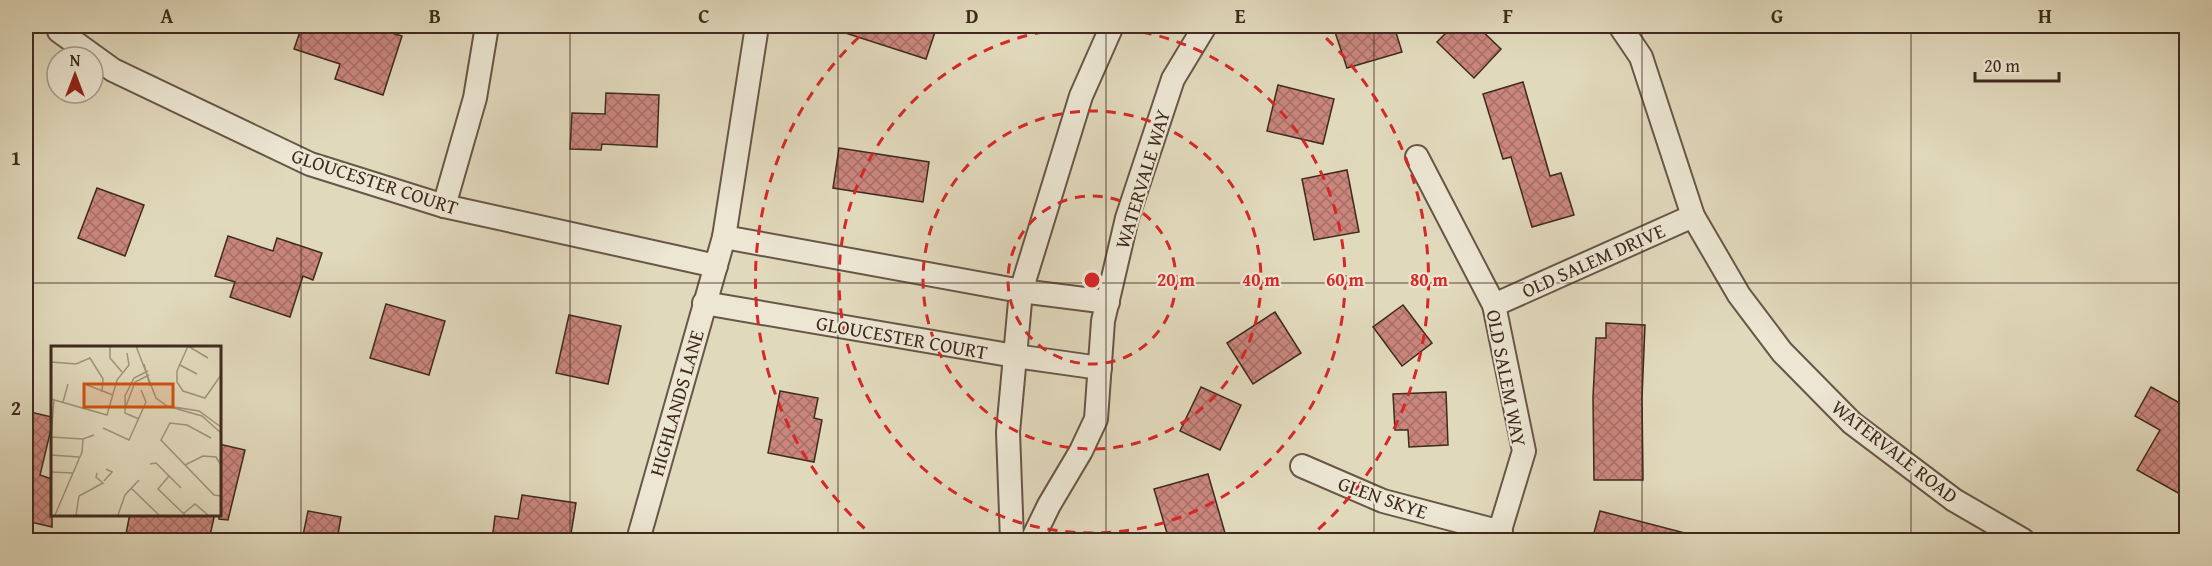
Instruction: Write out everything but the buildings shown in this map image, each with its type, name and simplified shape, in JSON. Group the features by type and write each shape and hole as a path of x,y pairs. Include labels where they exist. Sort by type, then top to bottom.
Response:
{"street":[{"path":"444,206 475,98 487,26"},
{"name":"HIGHLANDS LANE","path":"638,540 724,237 757,26"},
{"path":"1012,540 1008,432 1021,291 1081,96 1112,26"},
{"name":"WATERVALE WAY","path":"1032,540 1096,419 1103,321 1127,218 1173,79 1205,26"},
{"name":"WATERVALE ROAD","path":"1620,26 1641,57 1693,216 1739,296 1782,352 1852,423 1954,500 2024,540"},
{"name":"WATERVALE ROAD","path":"1641,57 1642,26"},
{"name":"GLOUCESTER COURT","path":"59,30 113,70 310,164 444,206 716,266"},
{"name":"OLD SALEM WAY","path":"1416,157 1494,305 1524,451 1499,536"},
{"name":"OLD SALEM DRIVE","path":"1494,305 1693,216"},
{"path":"724,237 1021,291 1108,302"},
{"name":"GLOUCESTER COURT","path":"704,303 1015,356 1100,368"},
{"name":"GLEN SKYE","path":"1302,466 1383,501 1499,536"}]}
